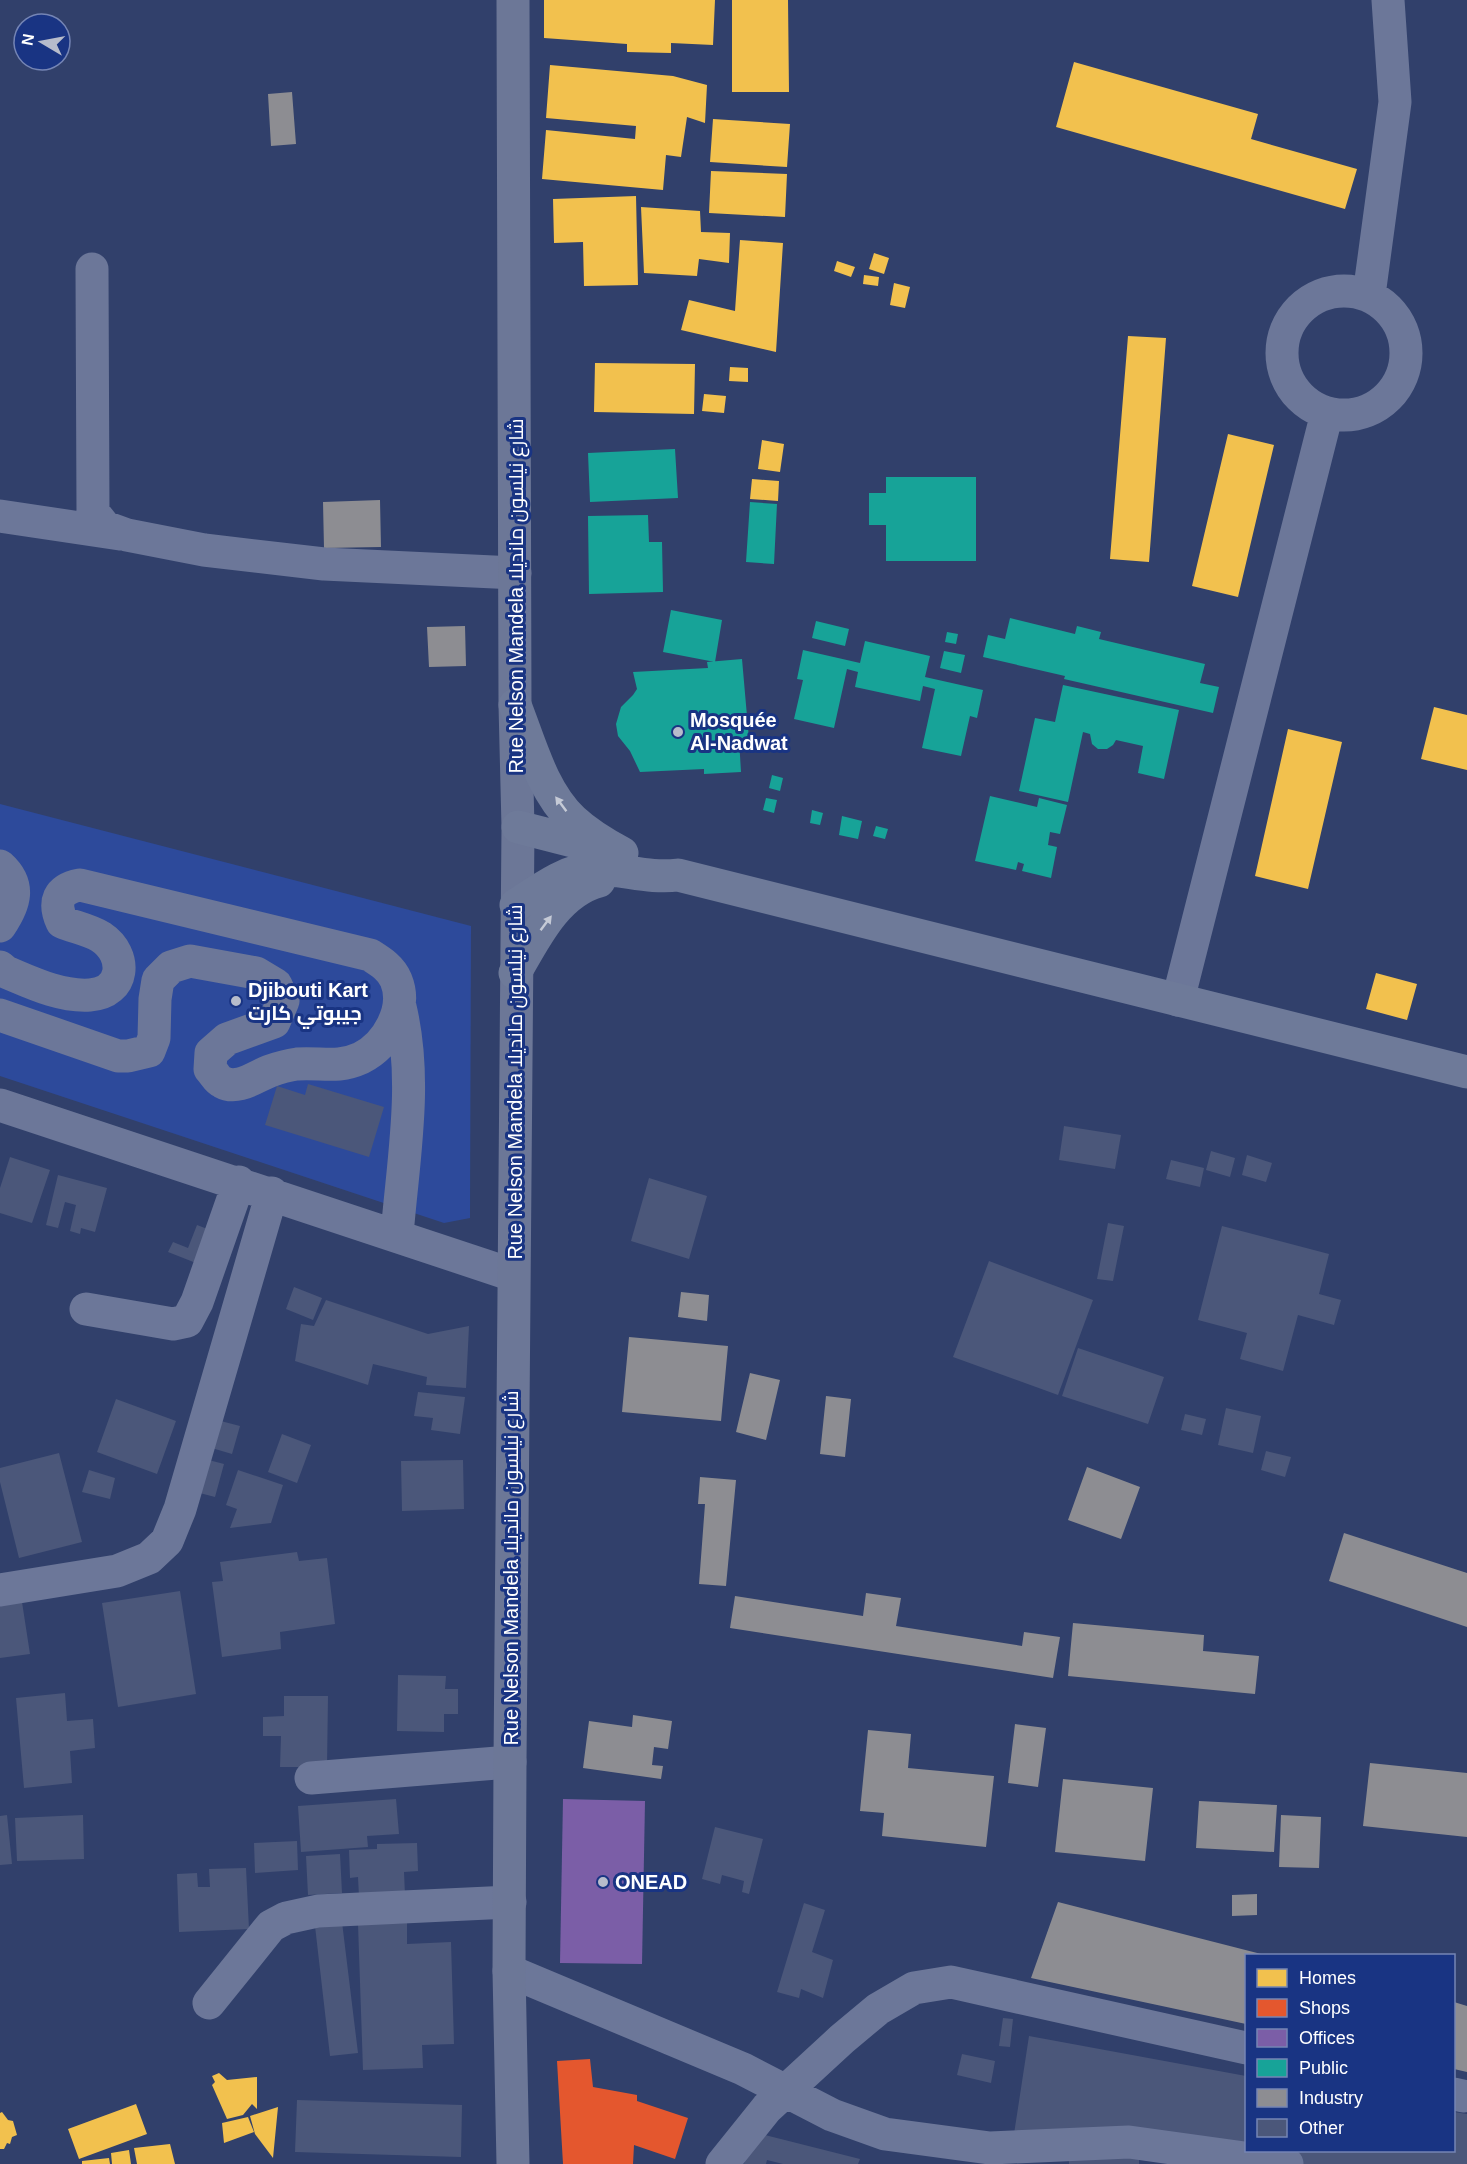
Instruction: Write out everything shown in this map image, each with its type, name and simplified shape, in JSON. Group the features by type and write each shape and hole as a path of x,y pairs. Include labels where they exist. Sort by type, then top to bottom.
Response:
{"highway":[{"path":"515,705 545,779 557,801 572,819 624,863"},
{"path":"518,827 624,863"},
{"path":"515,973 538,934 557,909 572,894 624,863"},
{"path":"516,905 574,872 624,863 661,865 678,875 1467,1072"}],"main road":[{"name":"Rue Nelson Mandela شارع نيلسون مانديلا","path":"513,0 515,705 518,827 515,973 509,1971 513,2164"}],"street":[{"path":"1369,295 1395,102 1388,0"},
{"path":"92,269 93,512 105,527 127,535"},
{"path":"1349,290 1369,295 1386,306 1399,323 1406,343 1406,364 1399,383 1385,400 1368,411 1347,416 1327,413 1308,404 1294,390 1283,362 1285,332 1295,314 1310,300 1329,292 1349,290"},
{"path":"1178,1000 1327,413"},
{"path":"0,516 127,535 204,550 324,564 515,573"},
{"path":"0,866 11,878 14,892 9,913 0,926"},
{"path":"0,968 54,991 88,996 101,994 117,981 121,968 115,952 101,937 62,922 57,911 59,897 68,887 80,885 370,955 387,966 397,981 410,1064 397,1235"},
{"path":"0,1016 118,1056 128,1056 149,1051 154,1038 158,980 171,967 190,961 256,973 276,986 283,1001 274,1022 227,1039 211,1053 210,1069 220,1082 231,1085 249,1081 271,1070 298,1064 333,1066 361,1058 380,1044 392,1026 400,1007"},
{"path":"0,1105 239,1182 513,1275"},
{"path":"86,1310 173,1324 187,1322 197,1302 239,1182"},
{"path":"0,1590 117,1570 149,1558 167,1541 180,1509 272,1193"},
{"path":"311,1778 510,1762"},
{"path":"209,2003 271,1926 286,1918 318,1911 510,1902"},
{"path":"509,1971 743,2069 832,2115 885,2134 990,2148 1129,2142 1287,2164"},
{"path":"722,2164 767,2108 785,2091 878,2009 914,1988 951,1982 1245,2048"}],"shaded area":[{"name":"Djibouti Kart جيبوتي كارت","path":"0,804 471,926 470,1218 444,1223 0,1076"}],"building: Homes":[{"path":"544,0 715,0 713,45 671,43 671,53 627,52 627,44 544,38"},
{"path":"732,0 788,0 789,92 732,92"},
{"path":"1074,62 1258,114 1251,139 1357,169 1345,209 1056,127"},
{"path":"550,65 673,76 707,85 705,123 687,117 681,157 666,155 663,190 542,179 546,130 635,139 636,126 546,118"},
{"path":"713,119 790,124 787,167 710,162"},
{"path":"711,171 787,174 785,217 709,213"},
{"path":"636,196 638,285 584,286 583,242 554,243 553,199"},
{"path":"641,207 700,211 701,232 730,233 729,263 699,259 697,276 644,273"},
{"path":"740,240 783,243 776,352 681,330 689,300 735,311"},
{"path":"874,253 889,258 884,274 869,269"},
{"path":"837,261 855,267 851,277 834,271"},
{"path":"864,275 879,277 878,286 863,284"},
{"path":"894,283 910,287 905,308 890,305"},
{"path":"1128,336 1166,338 1149,562 1110,559"},
{"path":"595,363 695,364 694,414 594,412"},
{"path":"730,367 748,368 748,382 729,381"},
{"path":"704,394 726,396 724,413 702,411"},
{"path":"1228,434 1274,445 1238,597 1192,586"},
{"path":"762,440 784,444 780,472 758,469"},
{"path":"752,479 779,481 778,501 750,499"},
{"path":"1434,707 1467,715 1467,770 1421,759"},
{"path":"1288,729 1342,742 1308,889 1255,876"},
{"path":"1376,973 1417,984 1407,1020 1366,1009"},
{"path":"219,2073 227,2080 257,2077 257,2109 252,2104 243,2115 227,2119 212,2085 215,2082 212,2076"},
{"path":"136,2104 147,2134 79,2159 68,2129"},
{"path":"278,2107 273,2158 255,2134 250,2116"},
{"path":"2,2112 8,2120 13,2121 17,2135 12,2137 10,2144 7,2143 4,2149 0,2149 0,2113"},
{"path":"248,2117 254,2132 224,2143 222,2123"},
{"path":"170,2144 175,2164 137,2164 134,2148"},
{"path":"129,2150 131,2164 112,2164 111,2153"},
{"path":"109,2158 110,2164 82,2164 82,2161"}],"building: Shops":[{"path":"590,2059 593,2087 637,2095 637,2101 688,2118 675,2159 634,2145 633,2164 563,2164 557,2061"}],"building: Offices":[{"name":"ONEAD","path":"563,1799 645,1801 642,1964 560,1963"}],"building: Public":[{"path":"675,449 678,498 590,502 588,453"},
{"path":"886,477 976,477 976,561 886,561 886,525 869,525 869,493 886,493"},
{"path":"750,502 777,504 774,564 746,562"},
{"path":"648,515 649,542 662,542 663,592 589,594 588,516"},
{"path":"671,610 722,620 715,662 663,652"},
{"path":"1010,618 1075,634 1077,626 1101,632 1099,639 1205,664 1200,683 1219,687 1213,713 1064,679 1065,676 983,657 988,635 1005,639"},
{"path":"816,621 849,629 845,646 812,638"},
{"path":"947,632 958,634 956,644 945,642"},
{"path":"865,641 930,656 925,677 983,690 977,718 970,716 961,756 922,748 935,689 923,686 920,701 855,687 858,672 847,669 834,728 794,719 803,680 797,679 803,650 860,663"},
{"path":"944,651 965,655 961,673 940,668"},
{"path":"742,659 749,739 739,739 741,772 704,774 704,769 640,772 630,751 618,736 616,724 621,707 637,689 633,672 708,668 707,662"},
{"path":"1063,685 1179,710 1164,779 1138,773 1143,746 1116,740 1107,749 1098,749 1092,744 1090,734 1083,732 1068,802 1019,791 1035,718 1055,722"},
{"path":"772,775 783,778 780,791 769,788"},
{"path":"990,796 1037,807 1039,798 1067,805 1060,834 1050,832 1048,845 1057,847 1051,878 1022,871 1024,864 1018,862 1016,870 975,861"},
{"path":"766,798 777,800 774,813 763,810"},
{"path":"812,810 823,813 820,825 810,823"},
{"path":"842,816 862,821 858,839 839,835"},
{"path":"876,826 888,829 885,839 873,836"}],"building: Industry":[{"path":"292,92 296,144 271,146 268,94"},
{"path":"380,500 381,547 324,548 323,502"},
{"path":"465,626 466,666 429,667 427,627"},
{"path":"681,1292 709,1295 707,1321 678,1317"},
{"path":"629,1337 728,1346 721,1421 622,1412"},
{"path":"750,1373 780,1380 766,1440 736,1432"},
{"path":"826,1396 851,1399 845,1457 820,1454"},
{"path":"1087,1467 1140,1487 1121,1539 1068,1520"},
{"path":"700,1477 736,1480 726,1586 699,1584 705,1504 698,1504"},
{"path":"1344,1533 1467,1573 1467,1627 1329,1581"},
{"path":"866,1593 901,1598 896,1626 1022,1646 1024,1632 1060,1637 1053,1678 730,1628 735,1596 863,1616"},
{"path":"1073,1623 1204,1635 1203,1651 1259,1656 1255,1694 1068,1676"},
{"path":"633,1715 672,1721 668,1749 654,1747 652,1765 663,1766 661,1779 583,1768 589,1721 632,1727"},
{"path":"1015,1724 1046,1728 1038,1787 1008,1783"},
{"path":"868,1730 911,1734 908,1768 994,1776 986,1847 882,1836 884,1813 860,1811"},
{"path":"1370,1763 1467,1773 1467,1837 1363,1826"},
{"path":"1063,1779 1153,1788 1145,1861 1055,1852"},
{"path":"1199,1801 1277,1805 1274,1852 1196,1848"},
{"path":"1281,1815 1321,1817 1319,1868 1279,1867"},
{"path":"1257,1894 1257,1915 1232,1916 1232,1895"},
{"path":"1058,1902 1261,1954 1245,1954 1245,2024 1031,1978"},
{"path":"1455,2002 1467,2006 1467,2072 1455,2069"}],"building: Other":[{"path":"308,1084 384,1107 369,1157 265,1125 277,1086 305,1095"},
{"path":"1064,1126 1121,1135 1115,1169 1059,1160"},
{"path":"1211,1151 1235,1158 1230,1177 1206,1170"},
{"path":"1247,1155 1272,1163 1266,1182 1242,1175"},
{"path":"10,1157 50,1170 32,1223 0,1213 0,1188"},
{"path":"1171,1160 1204,1168 1200,1187 1166,1179"},
{"path":"58,1175 107,1188 95,1232 81,1228 80,1234 70,1231 76,1205 65,1202 58,1228 46,1225"},
{"path":"649,1178 707,1196 689,1259 631,1241"},
{"path":"1108,1223 1124,1226 1113,1281 1097,1279"},
{"path":"197,1225 210,1230 196,1263 168,1252 173,1242 188,1248"},
{"path":"1222,1226 1329,1254 1319,1294 1341,1300 1334,1325 1298,1315 1283,1371 1240,1359 1247,1333 1198,1320"},
{"path":"989,1261 1093,1300 1058,1395 953,1357"},
{"path":"294,1287 322,1298 313,1320 286,1309"},
{"path":"326,1300 428,1334 469,1326 466,1388 426,1385 427,1377 373,1364 368,1385 295,1361 301,1324 314,1326"},
{"path":"1078,1348 1164,1377 1148,1424 1062,1396"},
{"path":"418,1392 465,1397 460,1434 431,1430 433,1418 414,1416"},
{"path":"116,1399 176,1421 157,1474 97,1452"},
{"path":"1226,1408 1261,1416 1253,1453 1218,1445"},
{"path":"1185,1414 1206,1419 1202,1435 1181,1430"},
{"path":"213,1419 240,1426 232,1454 205,1446"},
{"path":"282,1434 311,1445 297,1483 268,1472"},
{"path":"1266,1451 1291,1457 1285,1477 1261,1470"},
{"path":"59,1453 82,1542 19,1558 0,1482 0,1468"},
{"path":"201,1458 224,1464 215,1497 192,1491"},
{"path":"463,1460 464,1509 402,1511 401,1461"},
{"path":"89,1470 115,1478 110,1499 82,1492"},
{"path":"238,1470 283,1485 271,1523 230,1528 237,1509 226,1505"},
{"path":"297,1552 299,1561 327,1558 335,1624 280,1632 281,1649 222,1657 212,1582 223,1581 220,1562"},
{"path":"20,1589 30,1654 0,1658 0,1592"},
{"path":"180,1591 196,1694 118,1707 102,1603"},
{"path":"398,1675 446,1676 445,1689 458,1689 458,1714 444,1714 444,1732 397,1731"},
{"path":"65,1693 67,1721 93,1719 95,1748 70,1751 72,1783 24,1788 16,1698"},
{"path":"284,1696 328,1696 327,1767 280,1767 281,1736 263,1736 263,1717 284,1716"},
{"path":"396,1799 399,1834 367,1836 368,1847 301,1852 298,1806"},
{"path":"7,1815 12,1864 0,1865 0,1816"},
{"path":"83,1815 84,1859 17,1861 15,1818"},
{"path":"715,1827 763,1839 749,1894 742,1892 744,1881 722,1875 720,1884 702,1879"},
{"path":"297,1841 298,1870 255,1873 254,1843"},
{"path":"417,1843 418,1871 404,1872 405,1895 359,1897 358,1877 350,1878 349,1850 377,1849 377,1844"},
{"path":"340,1854 342,1893 308,1895 306,1856"},
{"path":"246,1868 249,1929 179,1932 177,1874 197,1873 198,1887 210,1887 209,1869"},
{"path":"804,1903 825,1910 812,1952 833,1960 823,1998 801,1989 799,1998 777,1992"},
{"path":"342,1922 358,2053 330,2056 315,1926"},
{"path":"407,1923 407,1944 451,1942 454,2044 422,2045 423,2068 363,2070 358,1924"},
{"path":"1003,2018 1013,2019 1010,2047 999,2046"},
{"path":"1029,2036 1245,2076 1245,2152 1455,2152 1455,2112 1467,2114 1467,2164 1289,2164 1014,2134"},
{"path":"962,2054 995,2061 991,2083 957,2075"},
{"path":"297,2100 462,2105 461,2157 295,2152"},
{"path":"753,2132 860,2159 858,2164 783,2164 767,2160 766,2164 744,2164"},
{"path":"1139,2153 1139,2164 1069,2164 1069,2155"}],"place":[{"name":"Mosquée Al-Nadwat","path":"678,732"},
{"name":"Djibouti Kart جيبوتي كارت","path":"236,1001"},
{"name":"ONEAD","path":"603,1882"}]}
